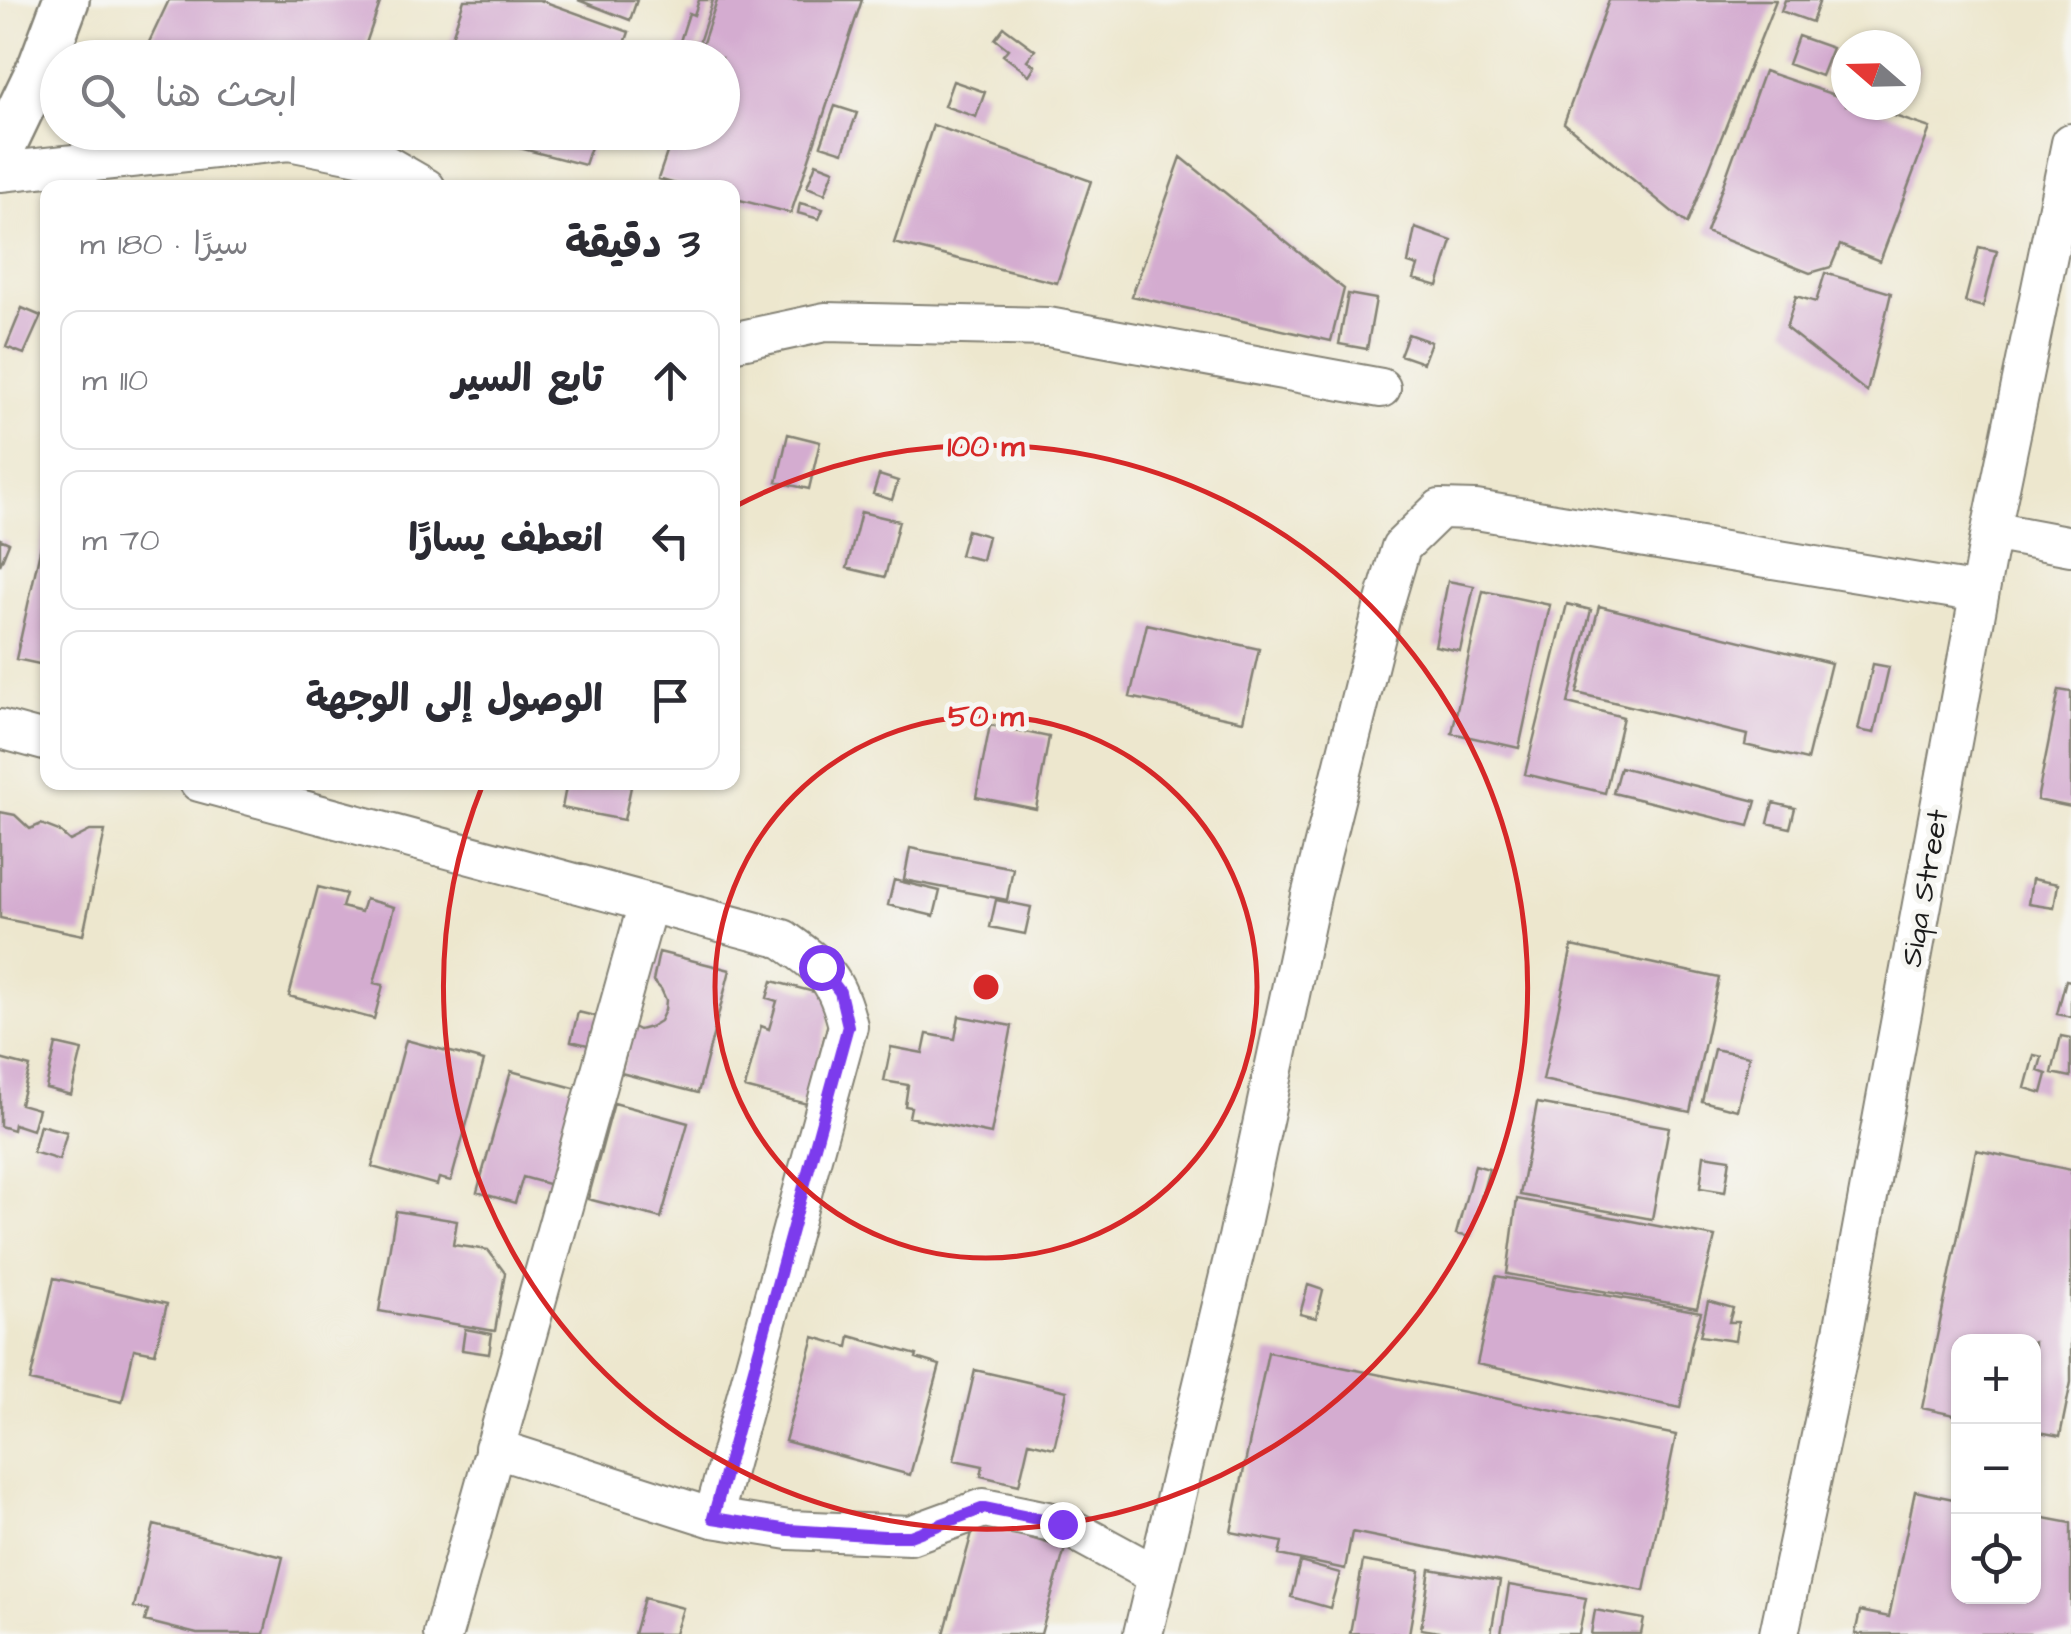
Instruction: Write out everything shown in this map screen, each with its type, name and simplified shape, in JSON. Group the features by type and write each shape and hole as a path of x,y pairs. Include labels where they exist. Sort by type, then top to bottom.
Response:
{"street":[{"path":"51,40 66,0"},
{"path":"0,152 40,68"},
{"name":"Siqa Street","path":"1780,1634 1843,1332 1991,530 2071,142"},
{"path":"0,172 206,150"},
{"path":"334,150 374,158 412,180"},
{"path":"740,340 825,322 1048,328 1381,388"},
{"path":"1144,1634 1238,1238 1312,896 1383,608 1402,547 1440,509 1476,510 1979,593"},
{"path":"1991,530 2071,546"},
{"path":"0,729 40,740"},
{"path":"229,790 783,939 821,967 840,992 848,1026 713,1518"},
{"path":"443,1634 648,903"},
{"path":"494,1448 713,1518 789,1530 910,1536 984,1508 1062,1524 1156,1575"}],"building":[{"path":"169,0 381,0 367,40 150,40"},
{"path":"464,0 540,0 629,32 626,40 451,40"},
{"path":"578,0 637,0 630,20"},
{"path":"699,0 713,0 700,40 680,40 689,13 694,15"},
{"path":"717,0 862,0 791,213 740,200 740,180 658,179 668,150 740,150 740,40 704,40"},
{"path":"1609,0 1776,0 1687,224 1564,123"},
{"path":"1785,0 1820,0 1812,22 1781,11"},
{"path":"1004,27 1035,50 1027,60 1035,66 1029,75 1003,55 1008,49 995,39"},
{"path":"1798,36 1831,48 1821,76 1788,64"},
{"path":"1764,71 1831,94 1831,120 1906,120 1930,128 1880,261 1840,245 1831,267 1810,273 1706,232"},
{"path":"953,81 985,92 976,117 944,106"},
{"path":"835,106 857,113 843,152 821,145"},
{"path":"933,125 1091,181 1057,283 894,243"},
{"path":"527,150 590,150 585,165"},
{"path":"1181,157 1344,289 1331,341 1132,296"},
{"path":"816,163 834,170 825,194 807,187"},
{"path":"800,203 823,209 819,219 798,213"},
{"path":"1415,228 1452,241 1438,286 1414,279 1418,266 1408,263"},
{"path":"1979,247 1997,251 1983,307 1965,302"},
{"path":"1825,273 1891,293 1867,392 1786,328 1796,296 1816,302"},
{"path":"1348,294 1376,299 1367,349 1339,344"},
{"path":"22,308 40,316 24,354 6,347"},
{"path":"1408,334 1431,342 1423,363 1400,355"},
{"path":"788,434 820,442 809,489 777,482"},
{"path":"879,475 898,481 892,500 873,494"},
{"path":"861,512 899,521 885,577 847,568"},
{"path":"967,530 988,536 982,560 960,555"},
{"path":"0,539 9,543 0,565"},
{"path":"40,550 40,664 16,659"},
{"path":"1448,581 1474,586 1460,651 1435,646"},
{"path":"1483,591 1550,605 1519,748 1452,733"},
{"path":"1567,604 1591,610 1568,703 1623,717 1605,793 1525,774"},
{"path":"1599,606 1831,663 1807,760 1745,745 1747,735 1577,693"},
{"path":"1147,624 1259,649 1243,721 1130,697"},
{"path":"1873,664 1889,667 1874,733 1858,730"},
{"path":"2059,690 2071,692 2071,807 2037,800"},
{"path":"990,725 1049,737 1036,809 976,797"},
{"path":"1620,767 1756,801 1749,826 1613,793"},
{"path":"565,790 630,790 624,820 562,808"},
{"path":"1773,803 1795,808 1790,828 1768,823"},
{"path":"0,812 15,815 30,829 41,824 59,831 70,841 90,831 105,831 83,935 0,918"},
{"path":"910,848 1013,868 1007,900 904,880"},
{"path":"2032,879 2058,884 2054,908 2028,904"},
{"path":"894,880 940,891 934,916 888,905"},
{"path":"318,887 346,894 342,907 361,912 365,899 394,907 374,983 383,985 374,1019 289,996"},
{"path":"996,900 1031,907 1025,934 990,927"},
{"path":"1572,946 1719,978 1690,1112 1543,1080"},
{"path":"659,952 730,970 698,1093 621,1073 633,1027 650,1027 660,1021 665,1010 666,1000 653,981"},
{"path":"2066,980 2071,981 2071,1017 2057,1014"},
{"path":"772,981 814,992 815,987 836,992 807,1104 745,1088 761,1026 769,1029 777,1001 767,998"},
{"path":"578,1012 603,1018 596,1047 571,1041"},
{"path":"959,1016 1012,1026 991,1134 909,1117 911,1107 905,1106 908,1085 884,1081 891,1047 923,1053 927,1034 955,1039"},
{"path":"2061,1036 2071,1038 2071,1077 2052,1073"},
{"path":"406,1040 484,1061 451,1181 439,1178 437,1185 372,1167"},
{"path":"56,1044 82,1050 71,1095 46,1088"},
{"path":"1714,1049 1749,1056 1737,1110 1702,1101"},
{"path":"2034,1055 2042,1057 2038,1071 2047,1074 2042,1093 2025,1088"},
{"path":"0,1059 30,1067 20,1104 38,1109 32,1130 14,1124 13,1130 0,1126"},
{"path":"511,1071 585,1091 559,1187 523,1177 515,1203 477,1192"},
{"path":"614,1103 688,1123 661,1218 588,1199"},
{"path":"1537,1103 1669,1127 1652,1219 1520,1195"},
{"path":"40,1125 67,1132 59,1160 33,1152"},
{"path":"1976,1150 2071,1170 2071,1382 2060,1436 2041,1432 2041,1334 1951,1334 1951,1414 1922,1408"},
{"path":"1704,1155 1730,1159 1725,1192 1700,1188"},
{"path":"1475,1165 1489,1169 1470,1237 1456,1234"},
{"path":"1517,1199 1715,1237 1697,1308 1507,1274"},
{"path":"396,1211 457,1221 453,1245 488,1250 505,1273 495,1331 379,1311"},
{"path":"1496,1276 1701,1312 1680,1408 1477,1364"},
{"path":"54,1278 167,1304 155,1353 134,1349 122,1402 30,1381"},
{"path":"1308,1285 1323,1290 1316,1318 1300,1314"},
{"path":"1708,1301 1733,1308 1729,1322 1738,1322 1735,1341 1700,1336"},
{"path":"465,1329 492,1334 489,1354 462,1350"},
{"path":"850,1336 940,1365 910,1475 785,1441 814,1337 848,1347"},
{"path":"1268,1352 1676,1435 1644,1591 1352,1532 1345,1569 1279,1555 1282,1542 1231,1532"},
{"path":"975,1370 1067,1391 1054,1448 1029,1442 1019,1485 981,1476 983,1466 954,1460"},
{"path":"1915,1491 1951,1499 1951,1604 2041,1604 2041,1517 2071,1523 2071,1634 1855,1634 1860,1611 1889,1617"},
{"path":"975,1522 1065,1548 1041,1634 944,1634"},
{"path":"154,1525 283,1557 264,1634 197,1634 145,1621 148,1610 134,1607"},
{"path":"1363,1561 1420,1571 1409,1634 1350,1633"},
{"path":"1300,1562 1340,1573 1330,1608 1291,1597"},
{"path":"1430,1569 1500,1581 1491,1634 1421,1629"},
{"path":"1509,1585 1586,1598 1579,1634 1501,1634"},
{"path":"644,1598 683,1608 675,1634 634,1634"},
{"path":"1595,1610 1644,1619 1641,1634 1591,1634"}],"route":[{"path":"821,967 840,992 848,1026 713,1518 789,1530 884,1536 910,1536 984,1508 1062,1524"}]}
